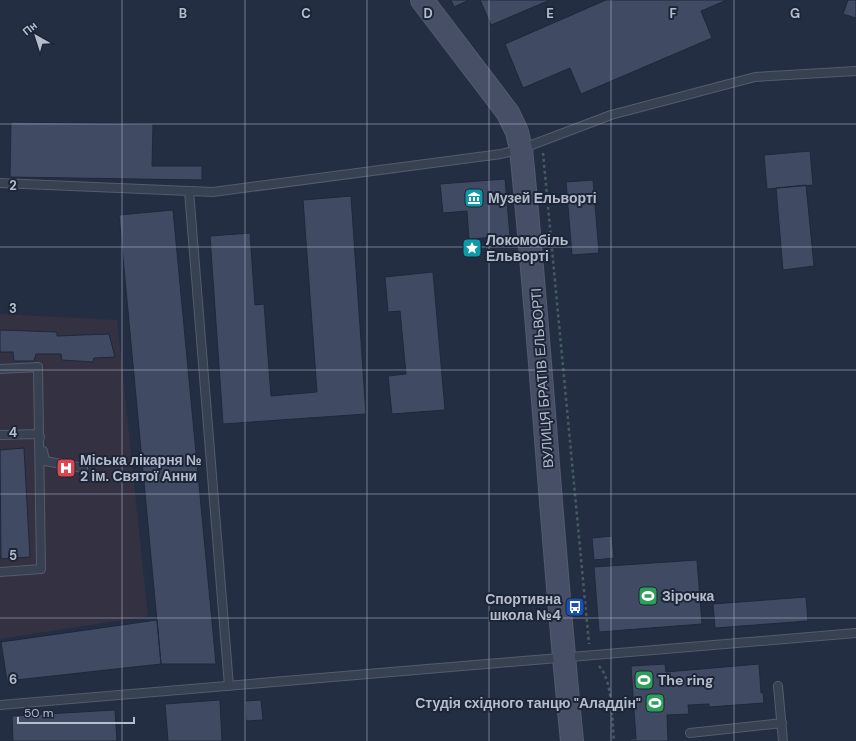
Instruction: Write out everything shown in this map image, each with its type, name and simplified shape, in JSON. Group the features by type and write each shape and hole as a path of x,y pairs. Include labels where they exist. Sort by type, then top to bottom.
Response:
{"main road":[{"name":"ВУЛИЦЯ БРАТІВ ЕЛЬВОРТІ","path":"422,0 508,113 517,132 521,148 533,270 572,741"},
{"name":"ВУЛИЦЯ БРАТІВ ЕЛЬВОРТІ","path":"435,0 450,36"}],"lane":[{"path":"0,183 213,192 501,154 611,116 755,77 856,71"},
{"path":"189,191 229,686"},
{"path":"0,368 38,367 41,569 0,572"},
{"path":"0,435 39,434"},
{"path":"39,434 45,461 83,468"},
{"path":"0,705 856,633"},
{"path":"778,686 783,741"},
{"path":"690,733 782,723"}],"shaded area":[{"name":"Міська лікарня № 2 ім. Святої Анни","path":"0,314 117,320 148,616 0,639"}],"building":[{"path":"451,0 469,0 454,7"},
{"path":"480,0 550,0 491,25"},
{"path":"606,0 727,0 701,11 712,38 581,94 570,68 523,88 505,44"},
{"path":"848,0 856,0 856,18 843,14"},
{"path":"11,122 153,124 152,166 202,166 202,180 10,177"},
{"path":"810,151 813,185 767,189 764,155"},
{"name":"Музей Ельворті","path":"505,179 510,236 469,239 467,211 443,213 440,184"},
{"path":"593,180 599,253 572,255 566,182"},
{"path":"806,185 814,266 783,270 776,188"},
{"path":"351,196 366,414 223,424 210,236 250,233 255,305 264,304 271,396 317,392 303,200"},
{"path":"173,210 216,664 161,664 119,215"},
{"path":"433,272 445,410 392,414 388,376 406,374 400,311 388,312 385,277"},
{"path":"0,330 57,332 57,336 109,334 115,357 94,358 93,362 62,360 61,354 36,354 34,361 14,361 13,352 0,352"},
{"path":"24,448 30,557 1,559 0,450"},
{"path":"612,536 614,558 594,560 592,538"},
{"name":"Зірочка","path":"697,560 702,624 599,632 594,567"},
{"path":"806,597 808,621 715,628 713,604"},
{"path":"157,620 161,664 7,681 1,642"},
{"path":"665,664 666,672 759,664 761,693 763,692 764,703 709,707 709,704 688,705 689,714 667,715 668,741 630,741 630,739 636,739 631,666"},
{"path":"220,700 222,741 168,741 165,704"},
{"path":"261,700 263,720 246,721 245,701"},
{"path":"115,710 117,741 13,741 12,716"}],"place":[{"name":"Музей Ельворті","path":"474,198"},
{"name":"Локомобіль Ельворті","path":"472,248"},
{"name":"Міська лікарня № 2 ім. Святої Анни","path":"66,468"},
{"name":"Зірочка","path":"648,596"},
{"name":"Спортивна школа №4","path":"575,607"},
{"name":"The ring","path":"644,680"},
{"name":"Студія східного танцю \"Аладдін\"","path":"655,703"}]}
